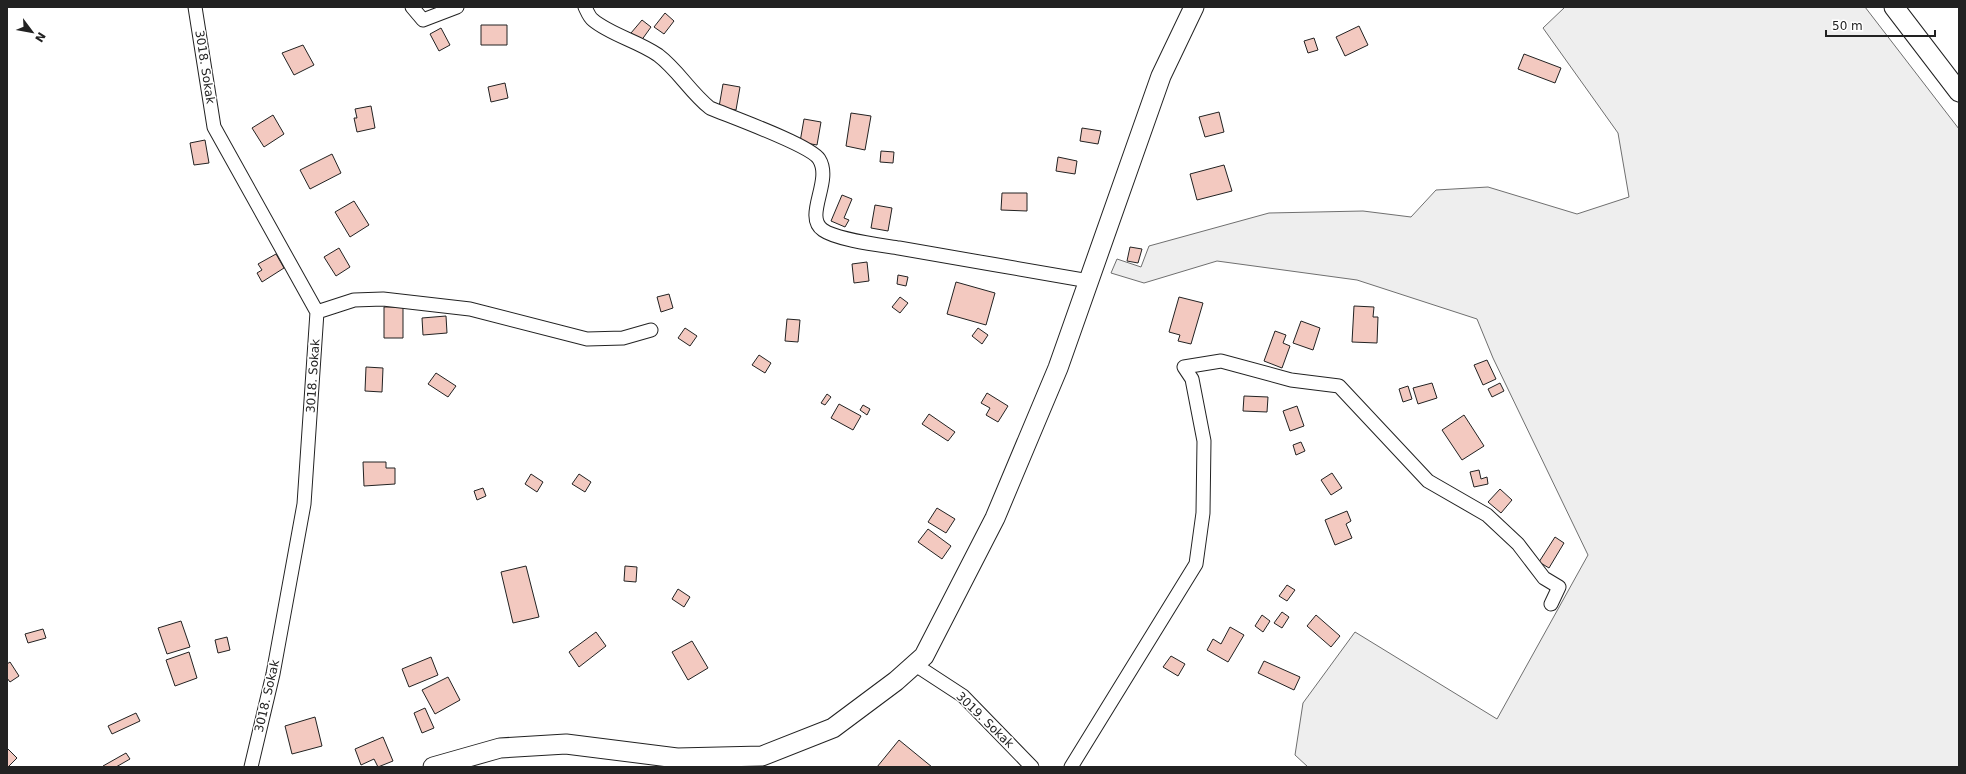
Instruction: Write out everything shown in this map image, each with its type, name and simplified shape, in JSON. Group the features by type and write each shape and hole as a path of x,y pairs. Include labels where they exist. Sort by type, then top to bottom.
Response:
{"street":[{"name":"3018. Sokak","path":"195,7 214,127 317,312 304,504 273,674 251,767"},
{"path":"412,7 423,20 457,7"},
{"path":"585,7 591,19 658,55 678,74 699,99 710,108 792,142 818,158 823,168 824,180 815,216 822,230 834,235 877,244 1089,281"},
{"path":"433,767 500,748 566,744 677,758 762,756 833,728 896,681 924,656 995,518 1058,368 1161,76 1194,7"},
{"path":"1894,7 1959,92"},
{"path":"317,312 354,300 383,299 470,309 587,339 622,338 651,330"},
{"path":"1071,767 1196,564 1203,513 1204,441 1192,379 1184,367 1221,361 1291,380 1339,386 1428,481 1487,516 1518,544 1544,578 1559,587 1551,604"},
{"name":"3019. Sokak","path":"914,664 963,696 1032,767"}],"shaded area":[{"path":"1565,7 1865,7 1959,129 1959,767 1308,767 1295,755 1303,703 1355,632 1497,719 1588,555 1493,358 1477,319 1357,280 1217,261 1144,283 1111,273 1117,259 1141,267 1149,246 1269,213 1363,211 1411,217 1436,190 1488,187 1577,214 1629,197 1618,133 1543,28"}],"building":[{"path":"665,13 674,21 664,34 654,27"},
{"path":"642,20 651,27 641,41 631,33"},
{"path":"481,25 507,25 507,45 481,45"},
{"path":"1359,26 1368,45 1345,56 1336,37"},
{"path":"441,28 450,45 439,51 430,34"},
{"path":"1314,38 1318,50 1308,53 1304,41"},
{"path":"303,45 314,65 294,75 282,53"},
{"path":"1524,54 1561,68 1555,83 1518,69"},
{"path":"505,83 508,98 491,102 488,87"},
{"path":"723,84 740,87 736,110 719,107"},
{"path":"371,106 375,128 357,132 354,118 357,118 355,109"},
{"path":"1219,112 1224,132 1205,137 1199,117"},
{"path":"851,113 871,116 865,150 846,146"},
{"path":"273,115 284,134 264,147 252,128"},
{"path":"804,119 821,122 817,145 800,142"},
{"path":"1082,128 1101,131 1098,144 1080,141"},
{"path":"205,140 209,163 194,165 190,143"},
{"path":"881,151 894,152 893,163 880,162"},
{"path":"332,154 341,173 310,189 300,170"},
{"path":"1058,157 1077,161 1075,174 1056,171"},
{"path":"1224,165 1232,191 1197,200 1190,174"},
{"path":"1002,193 1027,193 1027,211 1001,210"},
{"path":"842,195 852,199 844,218 849,220 845,227 831,221"},
{"path":"354,201 369,225 350,237 335,212"},
{"path":"875,205 892,208 888,231 871,228"},
{"path":"1130,247 1142,249 1138,263 1127,261"},
{"path":"339,248 350,267 336,276 324,257"},
{"path":"276,254 284,268 262,282 257,273 262,270 258,264"},
{"path":"867,262 869,281 854,283 852,264"},
{"path":"898,275 908,277 906,286 897,284"},
{"path":"956,282 995,293 986,325 947,314"},
{"path":"669,294 673,308 661,312 657,297"},
{"path":"900,297 908,303 900,313 892,307"},
{"path":"1179,297 1203,303 1191,344 1178,341 1180,335 1169,332"},
{"path":"1354,306 1374,307 1373,317 1378,317 1377,343 1352,342"},
{"path":"384,307 403,307 403,338 384,338"},
{"path":"446,316 447,333 423,335 422,318"},
{"path":"787,319 800,320 798,342 785,341"},
{"path":"1301,321 1320,328 1313,350 1293,343"},
{"path":"685,328 697,336 690,346 678,338"},
{"path":"978,328 988,335 982,344 972,336"},
{"path":"1275,331 1286,335 1283,343 1290,346 1282,368 1264,361"},
{"path":"759,355 771,363 765,373 752,365"},
{"path":"1487,360 1496,379 1483,385 1474,365"},
{"path":"366,367 383,368 382,392 365,391"},
{"path":"436,373 456,386 448,397 428,384"},
{"path":"1432,383 1437,398 1418,404 1413,388"},
{"path":"1500,383 1504,391 1492,397 1488,389"},
{"path":"1408,386 1412,399 1403,402 1399,389"},
{"path":"987,393 1008,406 998,422 986,415 990,408 981,403"},
{"path":"827,394 831,397 825,405 821,403"},
{"path":"1244,396 1268,397 1267,412 1243,411"},
{"path":"839,404 861,416 853,430 831,418"},
{"path":"863,405 870,409 867,415 860,410"},
{"path":"1297,406 1304,426 1290,431 1283,411"},
{"path":"929,414 955,432 948,441 922,424"},
{"path":"1464,415 1484,446 1462,460 1442,430"},
{"path":"1301,442 1305,451 1296,455 1293,445"},
{"path":"363,462 386,462 386,468 395,468 395,484 364,486"},
{"path":"1479,470 1481,479 1487,477 1488,484 1474,487 1470,472"},
{"path":"1332,473 1342,488 1331,495 1321,480"},
{"path":"531,474 543,482 537,492 525,484"},
{"path":"579,474 591,482 585,492 572,484"},
{"path":"483,488 486,496 477,500 474,491"},
{"path":"1500,489 1512,500 1501,513 1488,502"},
{"path":"937,508 955,519 946,533 928,522"},
{"path":"1347,511 1351,521 1346,524 1352,538 1335,545 1325,520"},
{"path":"928,529 951,546 942,559 918,542"},
{"path":"1555,537 1564,543 1549,568 1539,562"},
{"path":"526,566 539,617 513,623 501,572"},
{"path":"625,566 637,567 636,582 624,581"},
{"path":"1287,585 1295,590 1287,601 1279,596"},
{"path":"678,589 690,597 684,607 672,599"},
{"path":"1282,612 1289,617 1282,628 1274,623"},
{"path":"1262,615 1270,621 1263,632 1255,626"},
{"path":"1316,615 1340,636 1331,647 1307,626"},
{"path":"181,621 190,647 167,654 158,628"},
{"path":"1230,627 1244,635 1228,662 1207,650 1213,639 1221,644"},
{"path":"43,629 46,638 28,643 25,634"},
{"path":"596,632 606,646 579,667 569,652"},
{"path":"227,637 230,650 218,653 215,640"},
{"path":"692,641 708,668 688,680 672,652"},
{"path":"189,652 197,678 175,686 166,660"},
{"path":"1171,656 1185,664 1178,676 1163,667"},
{"path":"431,657 438,675 409,687 402,669"},
{"path":"1264,661 1300,677 1294,690 1258,673"},
{"path":"10,662 19,676 10,682 7,678 7,664"},
{"path":"448,677 460,700 435,714 422,690"},
{"path":"425,708 434,728 422,733 414,713"},
{"path":"136,713 140,721 112,734 108,726"},
{"path":"315,717 322,746 292,754 285,726"},
{"path":"383,737 393,761 378,767 374,759 361,765 355,749"},
{"path":"899,740 932,767 877,767"},
{"path":"7,748 17,758 8,767 7,767"},
{"path":"126,753 130,759 116,767 103,767 103,766"}]}
